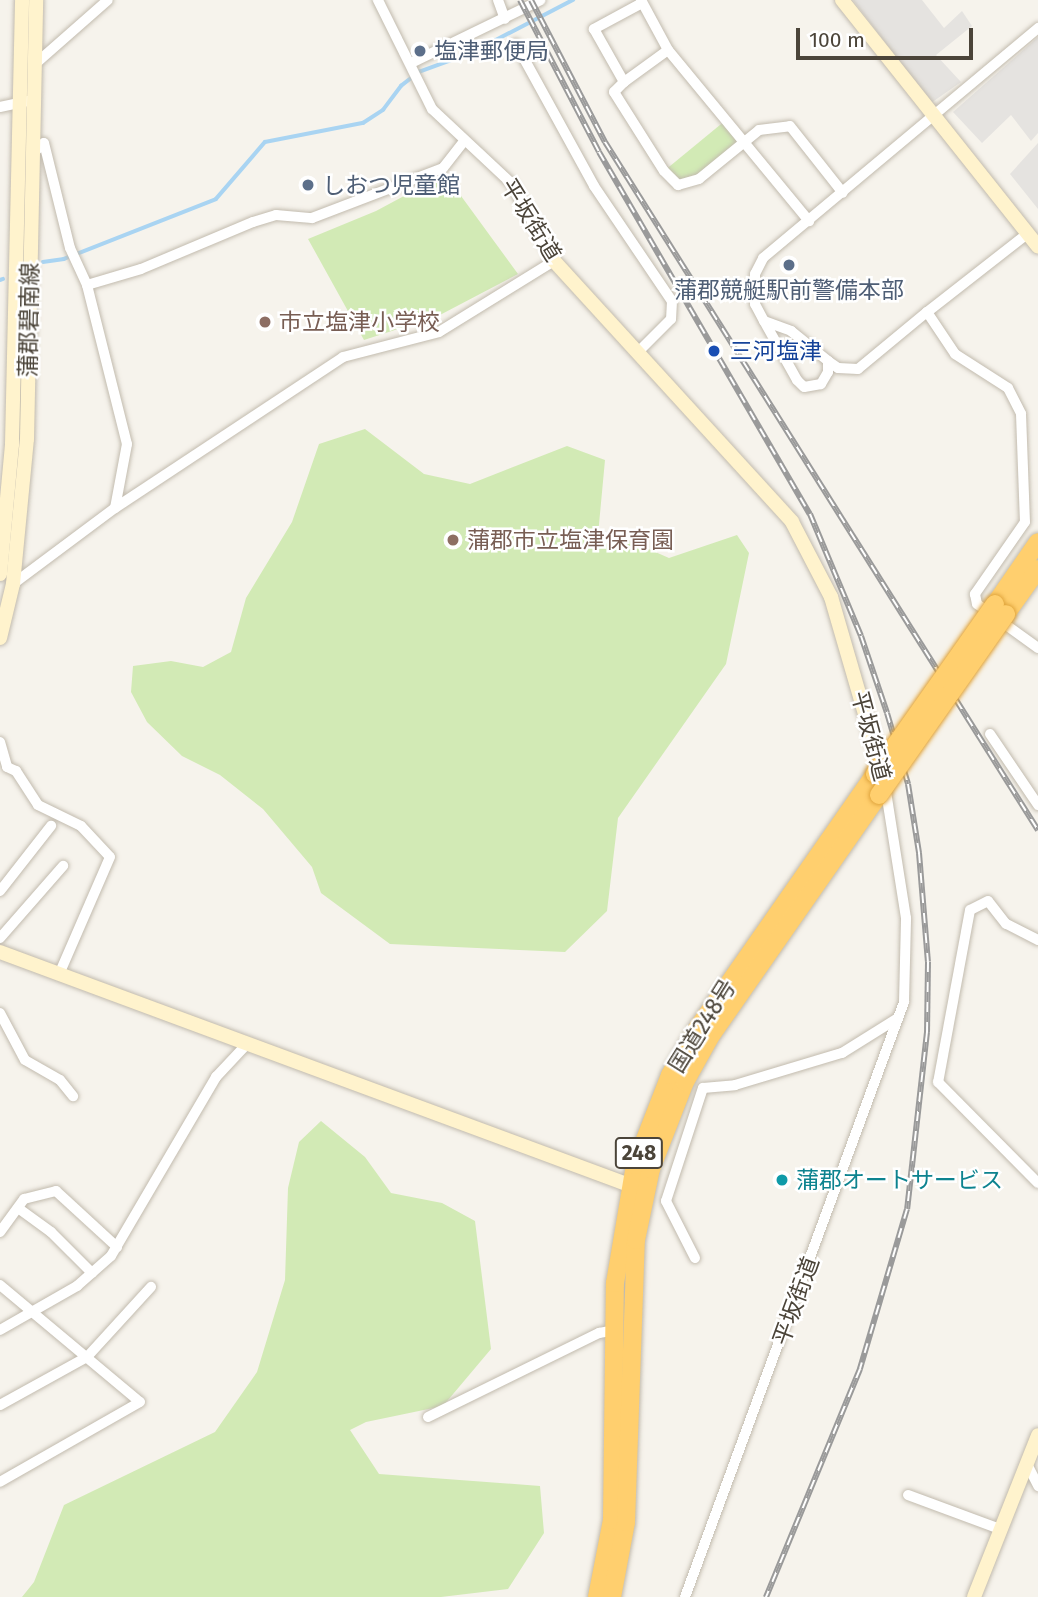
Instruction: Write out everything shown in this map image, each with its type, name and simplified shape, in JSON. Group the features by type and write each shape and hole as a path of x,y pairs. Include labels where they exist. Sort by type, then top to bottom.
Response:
{"highway":[{"name":"国道248号","path":"612,1597 626,1522 637,1188 710,1037 879,795 1000,609 1038,542"},
{"name":"国道248号","path":"597,1597 612,1520 615,1283 650,1120 696,1029 874,774 1000,609 1038,569"}],"street":[{"name":"蒲郡碧南線","path":"1,566 11,483 26,100 22,0"},
{"name":"蒲郡碧南線","path":"0,638 13,584 27,439 33,154 26,100 34,65 36,0"},
{"path":"34,65 108,0"},
{"name":"平坂街道","path":"378,0 432,109 464,141 490,159 511,183 554,261 792,522 831,597 892,815 906,918 904,1002 746,1440 685,1597"},
{"path":"498,0 505,19"},
{"path":"412,67 541,0"},
{"path":"842,0 934,112 1038,246"},
{"path":"624,82 594,29 641,2 668,50 808,221"},
{"path":"828,360 828,372 821,384 804,387 755,304 755,274 763,258 843,193 934,112 1038,28"},
{"path":"516,44 594,186 673,301 671,319 637,354"},
{"path":"668,50 614,92 664,171 678,185 699,179 760,131 790,126 843,193"},
{"path":"0,107 26,100"},
{"path":"87,285 141,269 253,222 276,215 312,218 443,168 464,141"},
{"path":"33,154 44,143 72,251 87,285 127,444 116,508"},
{"path":"764,321 791,331 838,368 858,369 1027,234"},
{"path":"13,584 116,508 343,357 439,332 554,261"},
{"path":"927,312 955,354 1007,388 1021,414 1025,522 975,594 977,604 1038,649"},
{"path":"990,734 1038,805"},
{"path":"0,743 7,767 16,771 38,805 81,826 110,857 60,972"},
{"path":"0,891 51,826"},
{"path":"0,938 63,866"},
{"path":"1038,940 1006,923 988,901 970,910 938,1082 1038,1183"},
{"path":"0,952 637,1188"},
{"path":"0,1013 25,1060 60,1080 73,1096"},
{"path":"695,1258 682,1227 665,1206 703,1088 735,1085 842,1053 898,1018"},
{"path":"0,1330 92,1273 117,1247 216,1077 247,1044"},
{"path":"0,1231 24,1199 56,1191 117,1247"},
{"path":"18,1208 51,1232 92,1273"},
{"path":"0,1284 140,1402 0,1482"},
{"path":"0,1405 87,1357 139,1295 151,1287"},
{"path":"428,1417 599,1334 616,1330"},
{"path":"974,1597 1038,1435"},
{"path":"1027,1464 1038,1486"},
{"path":"908,1495 1000,1529"}],"green space":[{"path":"726,120 746,143 699,179 678,185 664,171"},
{"path":"445,174 518,274 438,316 364,340 308,239 376,211"},
{"path":"365,429 424,474 470,484 567,446 605,460 598,535 628,540 669,558 737,535 749,553 726,664 618,818 607,911 565,952 390,944 321,893 312,867 263,809 220,775 182,756 147,722 131,692 133,666 171,661 203,667 231,652 246,598 292,522 319,444"},
{"path":"321,1121 365,1157 391,1193 442,1203 475,1221 491,1349 443,1406 366,1422 350,1430 379,1474 540,1486 544,1533 508,1589 441,1597 22,1597 34,1582 64,1505 215,1432 257,1372 285,1280 288,1188 299,1142"}],"shaded area":[{"path":"853,0 922,0 944,28 962,11 972,26 936,55 961,82 931,103"},
{"path":"1038,37 1038,133 1031,141 1011,115 982,143 953,112"},
{"path":"1038,143 1038,209 1010,174"}],"waterway":[{"path":"43,262 64,259 216,199 265,142 363,123 383,110 401,86 419,72 471,53 573,0"}],"railway":[{"path":"520,0 599,152 810,514 861,636 887,713 908,784 919,853 928,962 927,1032 907,1209 860,1369 766,1597"},
{"path":"531,0 605,142 1038,830"}],"place":[{"name":"塩津郵便局","path":"420,51"},
{"name":"しおつ児童館","path":"308,185"},
{"name":"蒲郡競艇駅前警備本部","path":"789,265"},
{"name":"市立塩津小学校","path":"265,322"},
{"name":"三河塩津","path":"714,351"},
{"name":"蒲郡市立塩津保育園","path":"453,540"},
{"name":"蒲郡オートサービス","path":"782,1180"}]}
